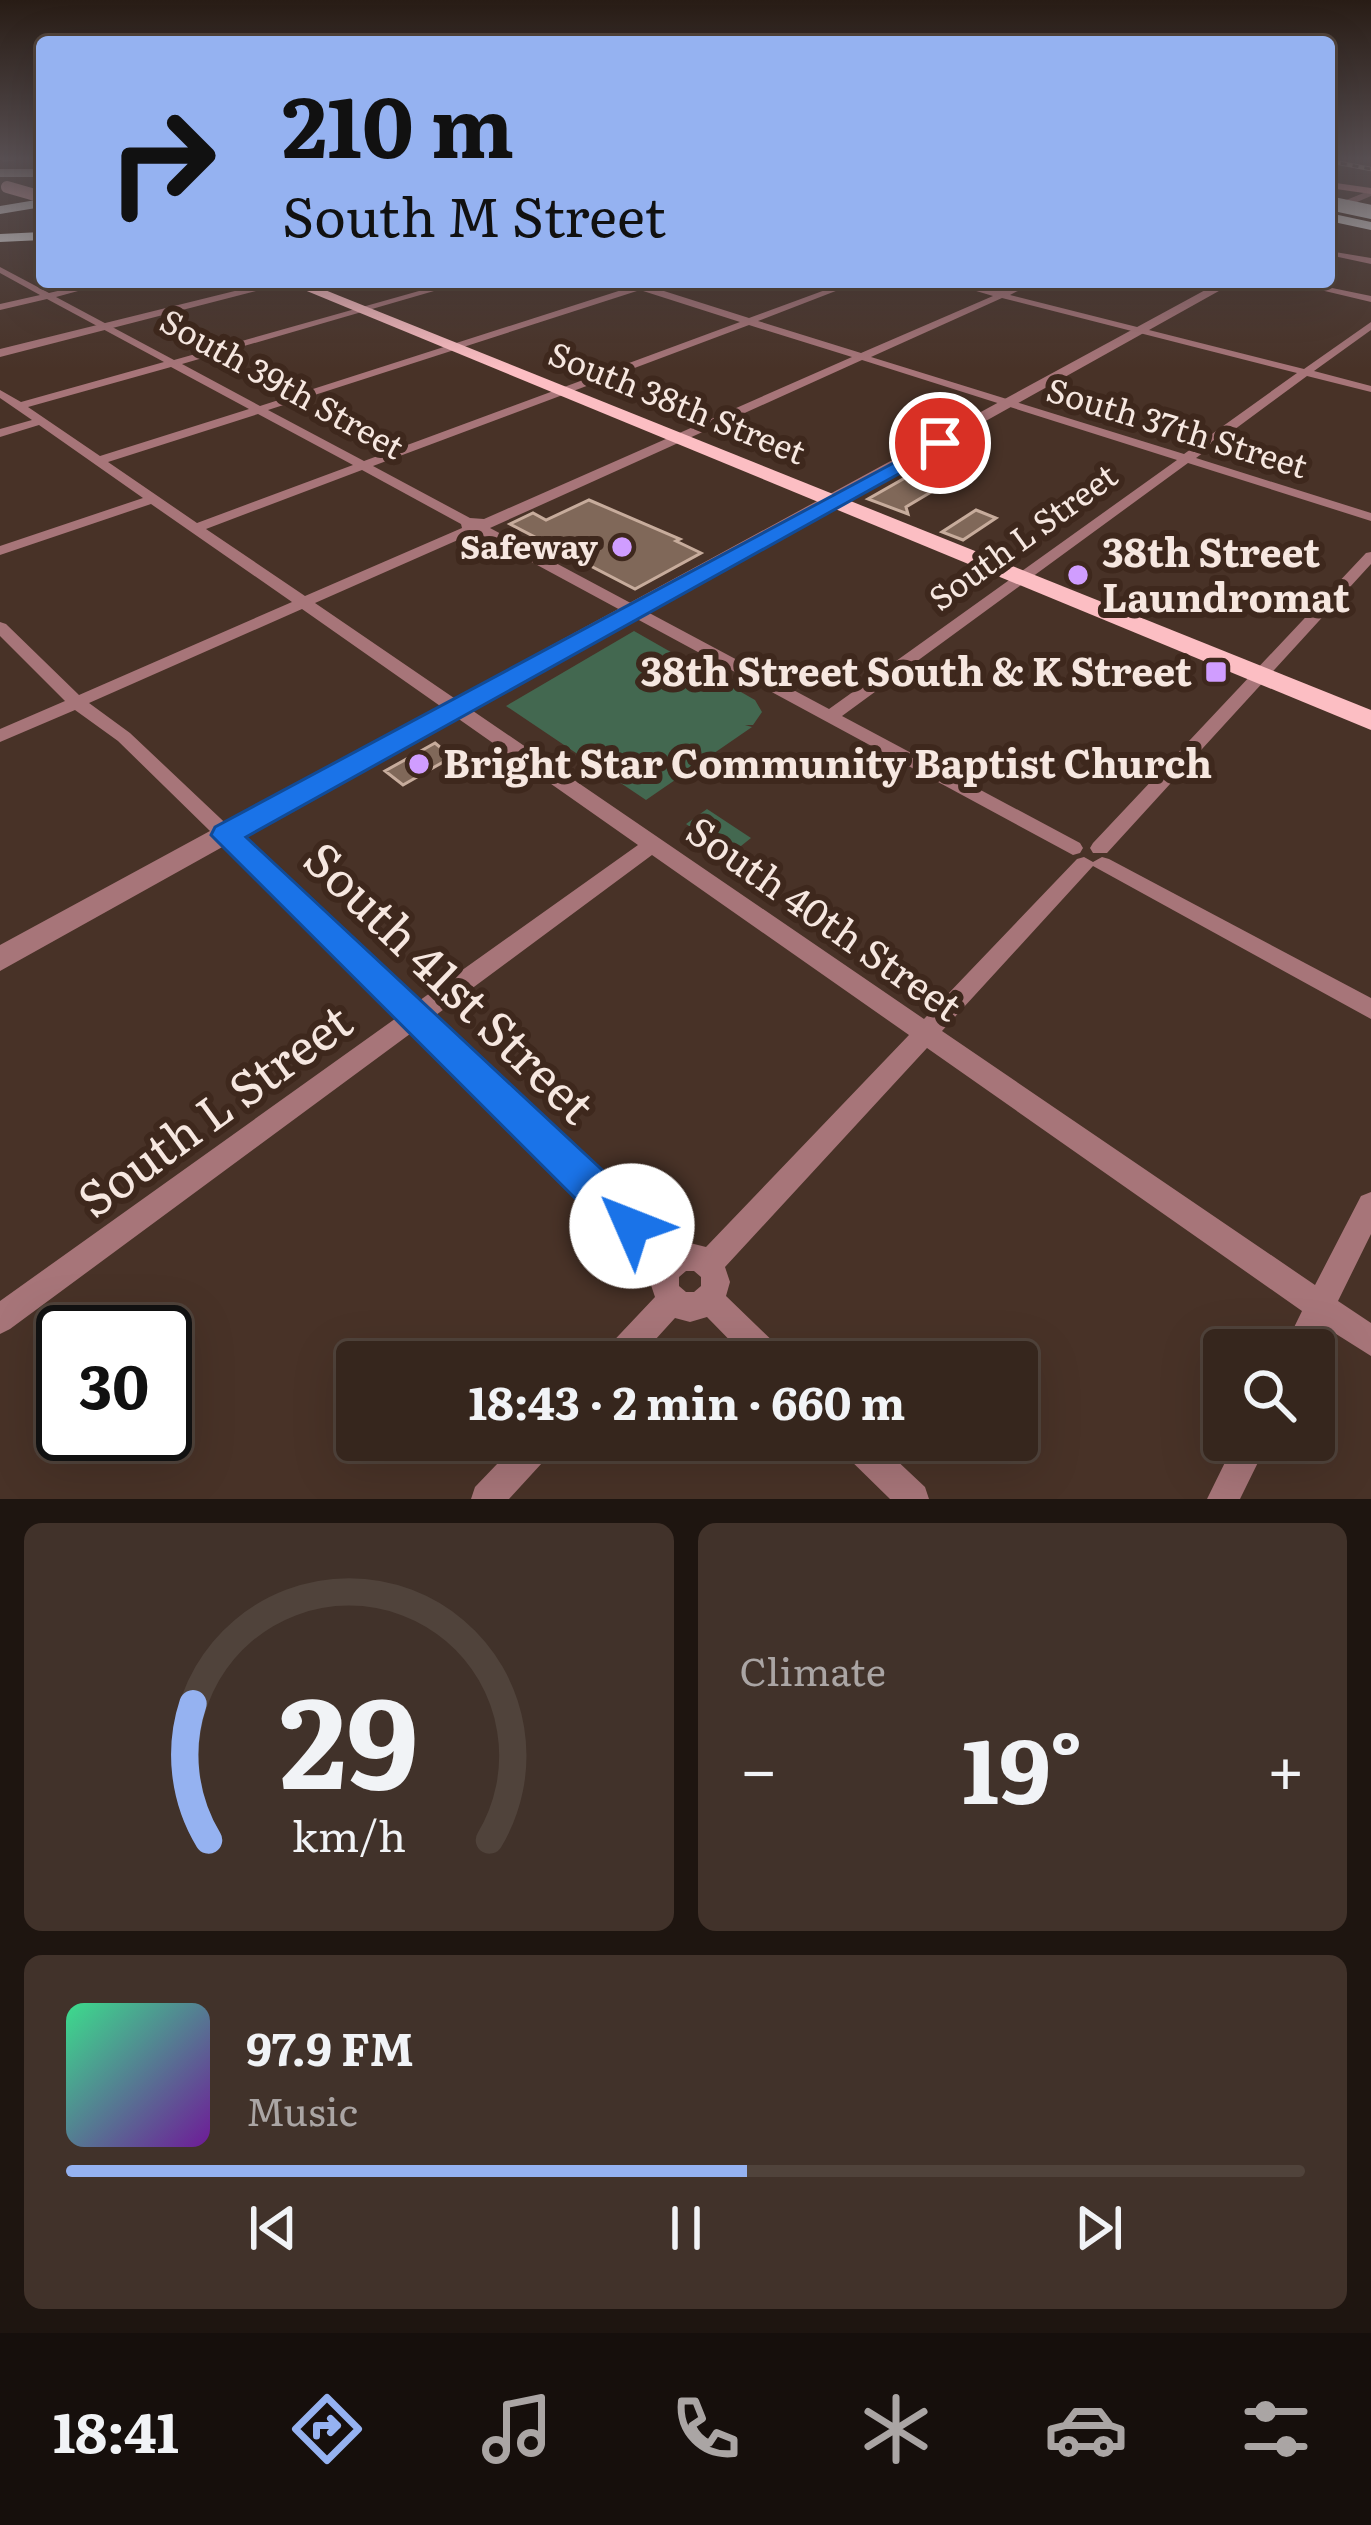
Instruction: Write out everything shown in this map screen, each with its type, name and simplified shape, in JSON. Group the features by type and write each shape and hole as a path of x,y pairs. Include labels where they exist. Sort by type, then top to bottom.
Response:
{"highway":[{"path":"0,238 36,236"}],"main road":[{"name":"South 38th Street","path":"304,288 1371,722"}],"street":[{"path":"1335,254 1371,261"},
{"name":"South 39th Street","path":"0,270 1371,1009"},
{"path":"0,307 82,288"},
{"path":"0,353 265,288"},
{"path":"20,406 440,288"},
{"path":"98,461 637,288"},
{"name":"South 37th Street","path":"643,288 1371,517"},
{"path":"196,528 839,288"},
{"path":"974,288 1371,389"},
{"path":"0,736 1018,288"},
{"path":"0,959 1218,288"},
{"path":"1319,288 1371,299"},
{"name":"South L Street","path":"830,717 1371,325"},
{"name":"South 40th Street","path":"0,392 1371,1341"},
{"path":"0,433 41,421"},
{"path":"0,551 153,499"},
{"path":"708,1264 1371,556"},
{"name":"South 41st Street","path":"0,627 77,703 124,737 672,1264"},
{"name":"South L Street","path":"0,1318 653,844"},
{"path":"1308,1329 1371,1205"},
{"path":"686,1256 708,1264 715,1286 709,1299 694,1307 672,1300 664,1286 672,1264 686,1256"},
{"path":"709,1299 751,1341"},
{"path":"634,1341 672,1300"},
{"path":"487,1499 522,1461"},
{"path":"874,1461 913,1499"},
{"path":"1223,1499 1242,1461"}],"green space":[{"path":"634,631 755,700 762,712 753,725 745,725 752,727 646,800 506,706"},
{"path":"707,809 751,838 731,854 686,824"}],"building":[{"path":"905,478 936,489 906,507 908,514 868,499"},
{"name":"Safeway","path":"589,500 680,539 676,541 701,553 635,589 510,524 533,513 546,520"},
{"path":"976,510 996,518 963,540 942,532"},
{"name":"Bright Star Community Baptist Church","path":"435,743 452,757 403,785 385,771"}],"place":[{"name":"Safeway","path":"622,547"},
{"name":"38th Street Laundromat","path":"1078,575"},
{"name":"38th Street South & K Street","path":"1216,672"},
{"name":"Bright Star Community Baptist Church","path":"419,764"}],"route":[{"path":"632,1226 226,835 940,443"}]}
